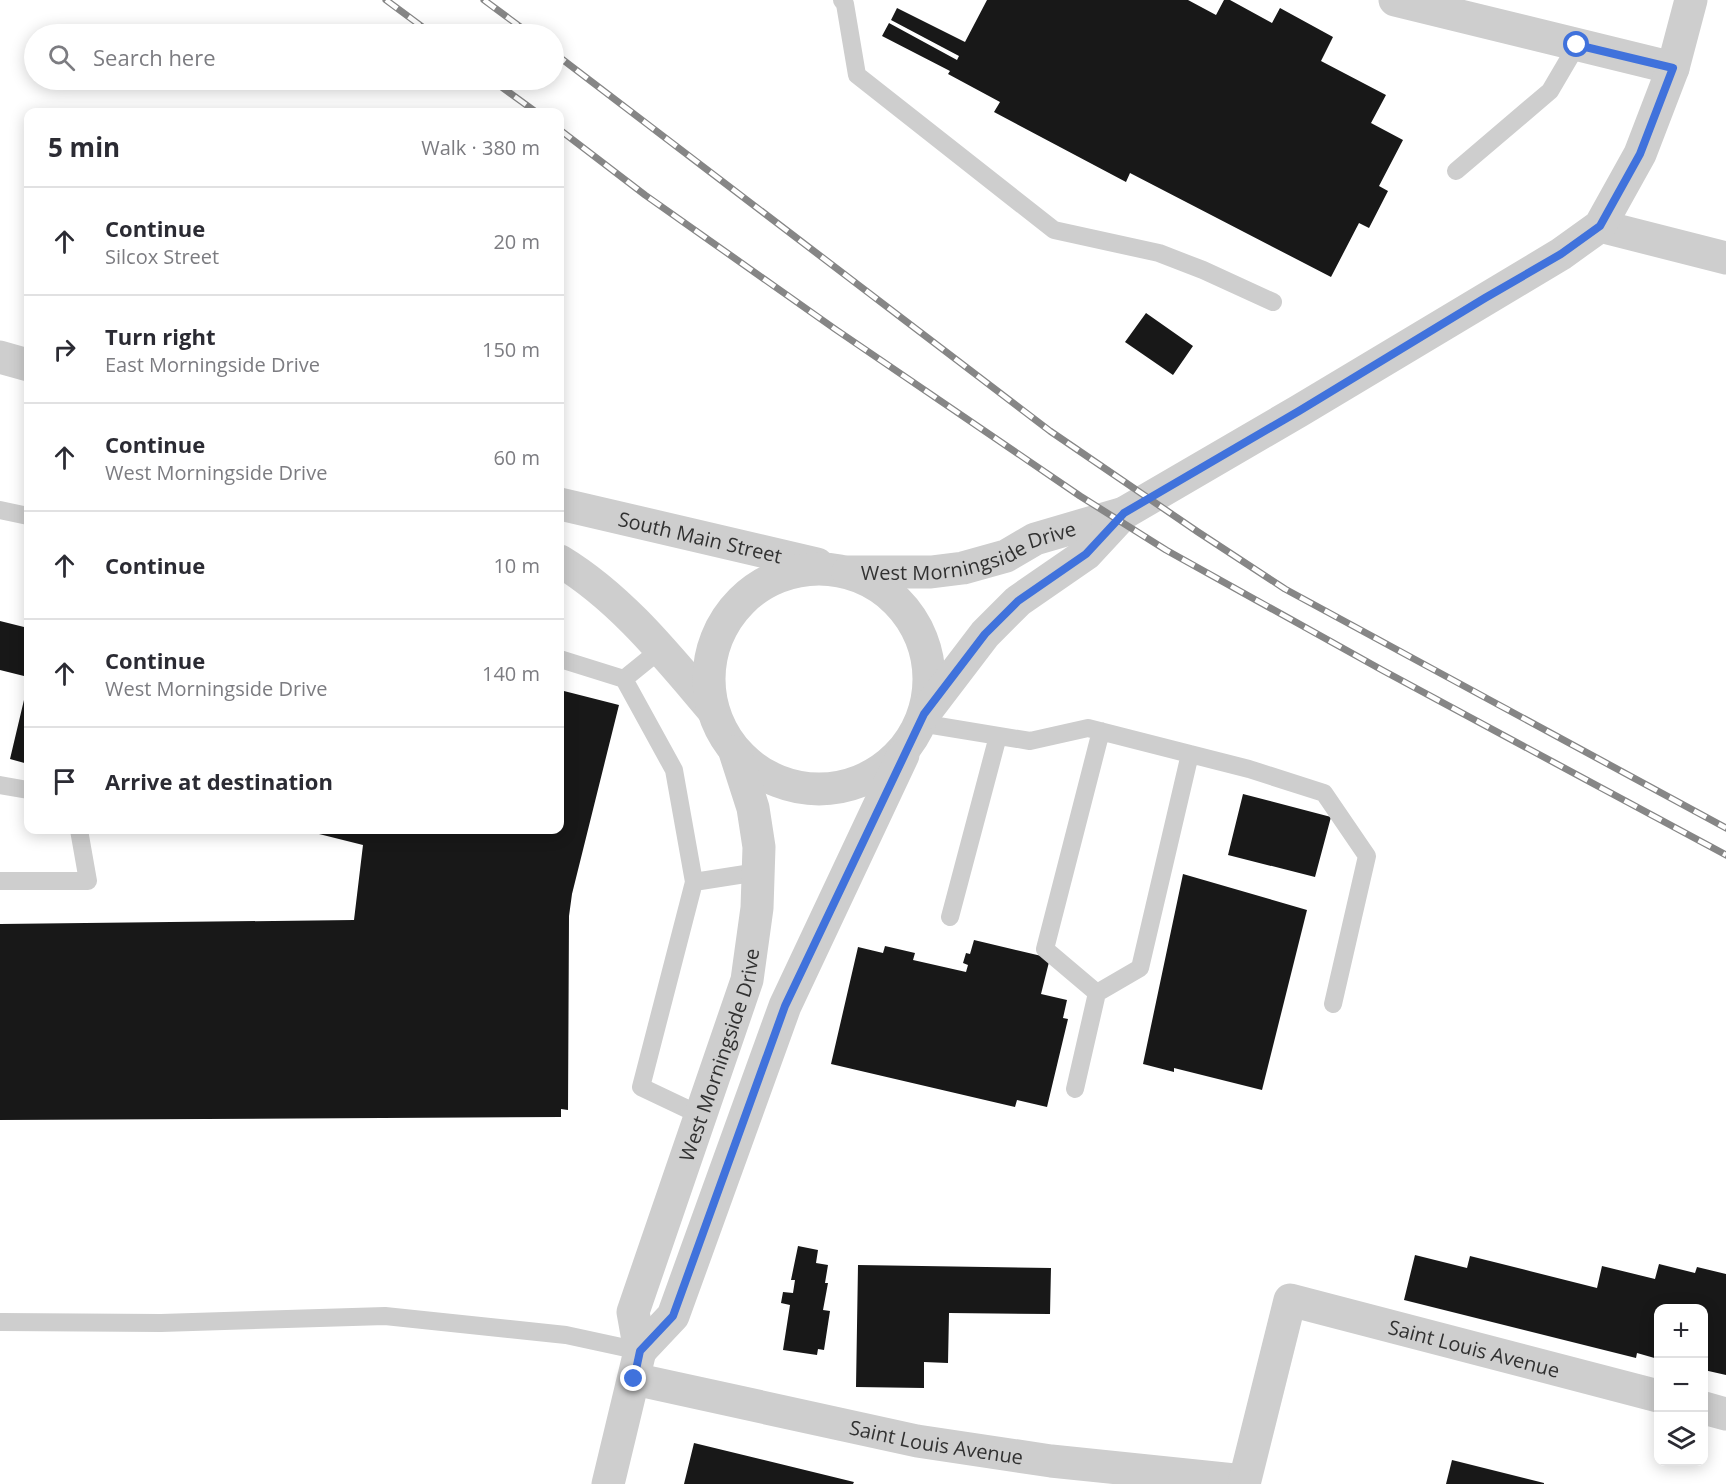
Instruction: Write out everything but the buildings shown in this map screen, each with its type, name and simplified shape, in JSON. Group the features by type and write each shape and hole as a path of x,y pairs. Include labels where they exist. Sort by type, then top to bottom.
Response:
{"street":[{"path":"1395,0 1673,68"},
{"path":"1124,513 1561,254 1600,226 1640,154 1673,68 1691,0"},
{"path":"1600,226 1726,258"},
{"path":"0,357 24,364"},
{"name":"South Main Street","path":"564,505 845,571"},
{"name":"West Morningside Drive","path":"845,571 931,572 963,568 1006,556 1035,539 1124,513"},
{"name":"West Morningside Drive","path":"637,1365 673,1316 785,1006 922,718 985,634 1018,601 1086,554 1124,513"},
{"path":"564,563 584,575 661,649 713,710"},
{"path":"713,710 708,673 717,633 741,600 775,576 814,567 845,571 888,591 914,620 928,656 929,694 922,718"},
{"name":"West Morningside Drive","path":"608,1484 637,1365 633,1312 747,980 757,909 759,847 753,808 735,752 713,710"},
{"path":"735,752 770,778 812,790 855,784 879,773 904,754"},
{"name":"Saint Louis Avenue","path":"637,1365 917,1441 1051,1461 1244,1482 1290,1300 1654,1395"},
{"path":"1708,1409 1726,1414"}],"lane":[{"path":"842,0 845,4 856,75 1054,230 1159,253 1273,302"},
{"path":"1456,171 1550,91 1577,45"},
{"path":"0,510 24,515"},
{"path":"624,679 661,649"},
{"path":"564,660 624,679 674,770 694,882 641,1087 700,1115"},
{"path":"922,718 1030,741 1088,728 1249,769 1324,793 1367,856 1333,1004"},
{"path":"1096,993 1045,949 1101,731"},
{"path":"950,917 998,736"},
{"path":"1075,1089 1096,993 1140,968 1190,753"},
{"path":"0,785 24,789"},
{"path":"0,881 88,881 80,834"},
{"path":"694,882 758,872"},
{"path":"0,1322 160,1323 385,1316 566,1335 637,1365"}],"railway":[{"path":"386,0 418,24"},
{"path":"484,0 516,24"},
{"path":"564,61 1050,431 1198,532 1285,589 1726,828"},
{"path":"506,90 530,108"},
{"path":"564,133 645,195 835,329 1080,496 1166,550 1382,670 1726,855"}],"route":[{"path":"634,1379 640,1351 673,1316 785,1006 924,714 985,634 1018,601 1086,554 1124,513 1561,254 1600,226 1640,154 1673,68 1577,45"}]}
